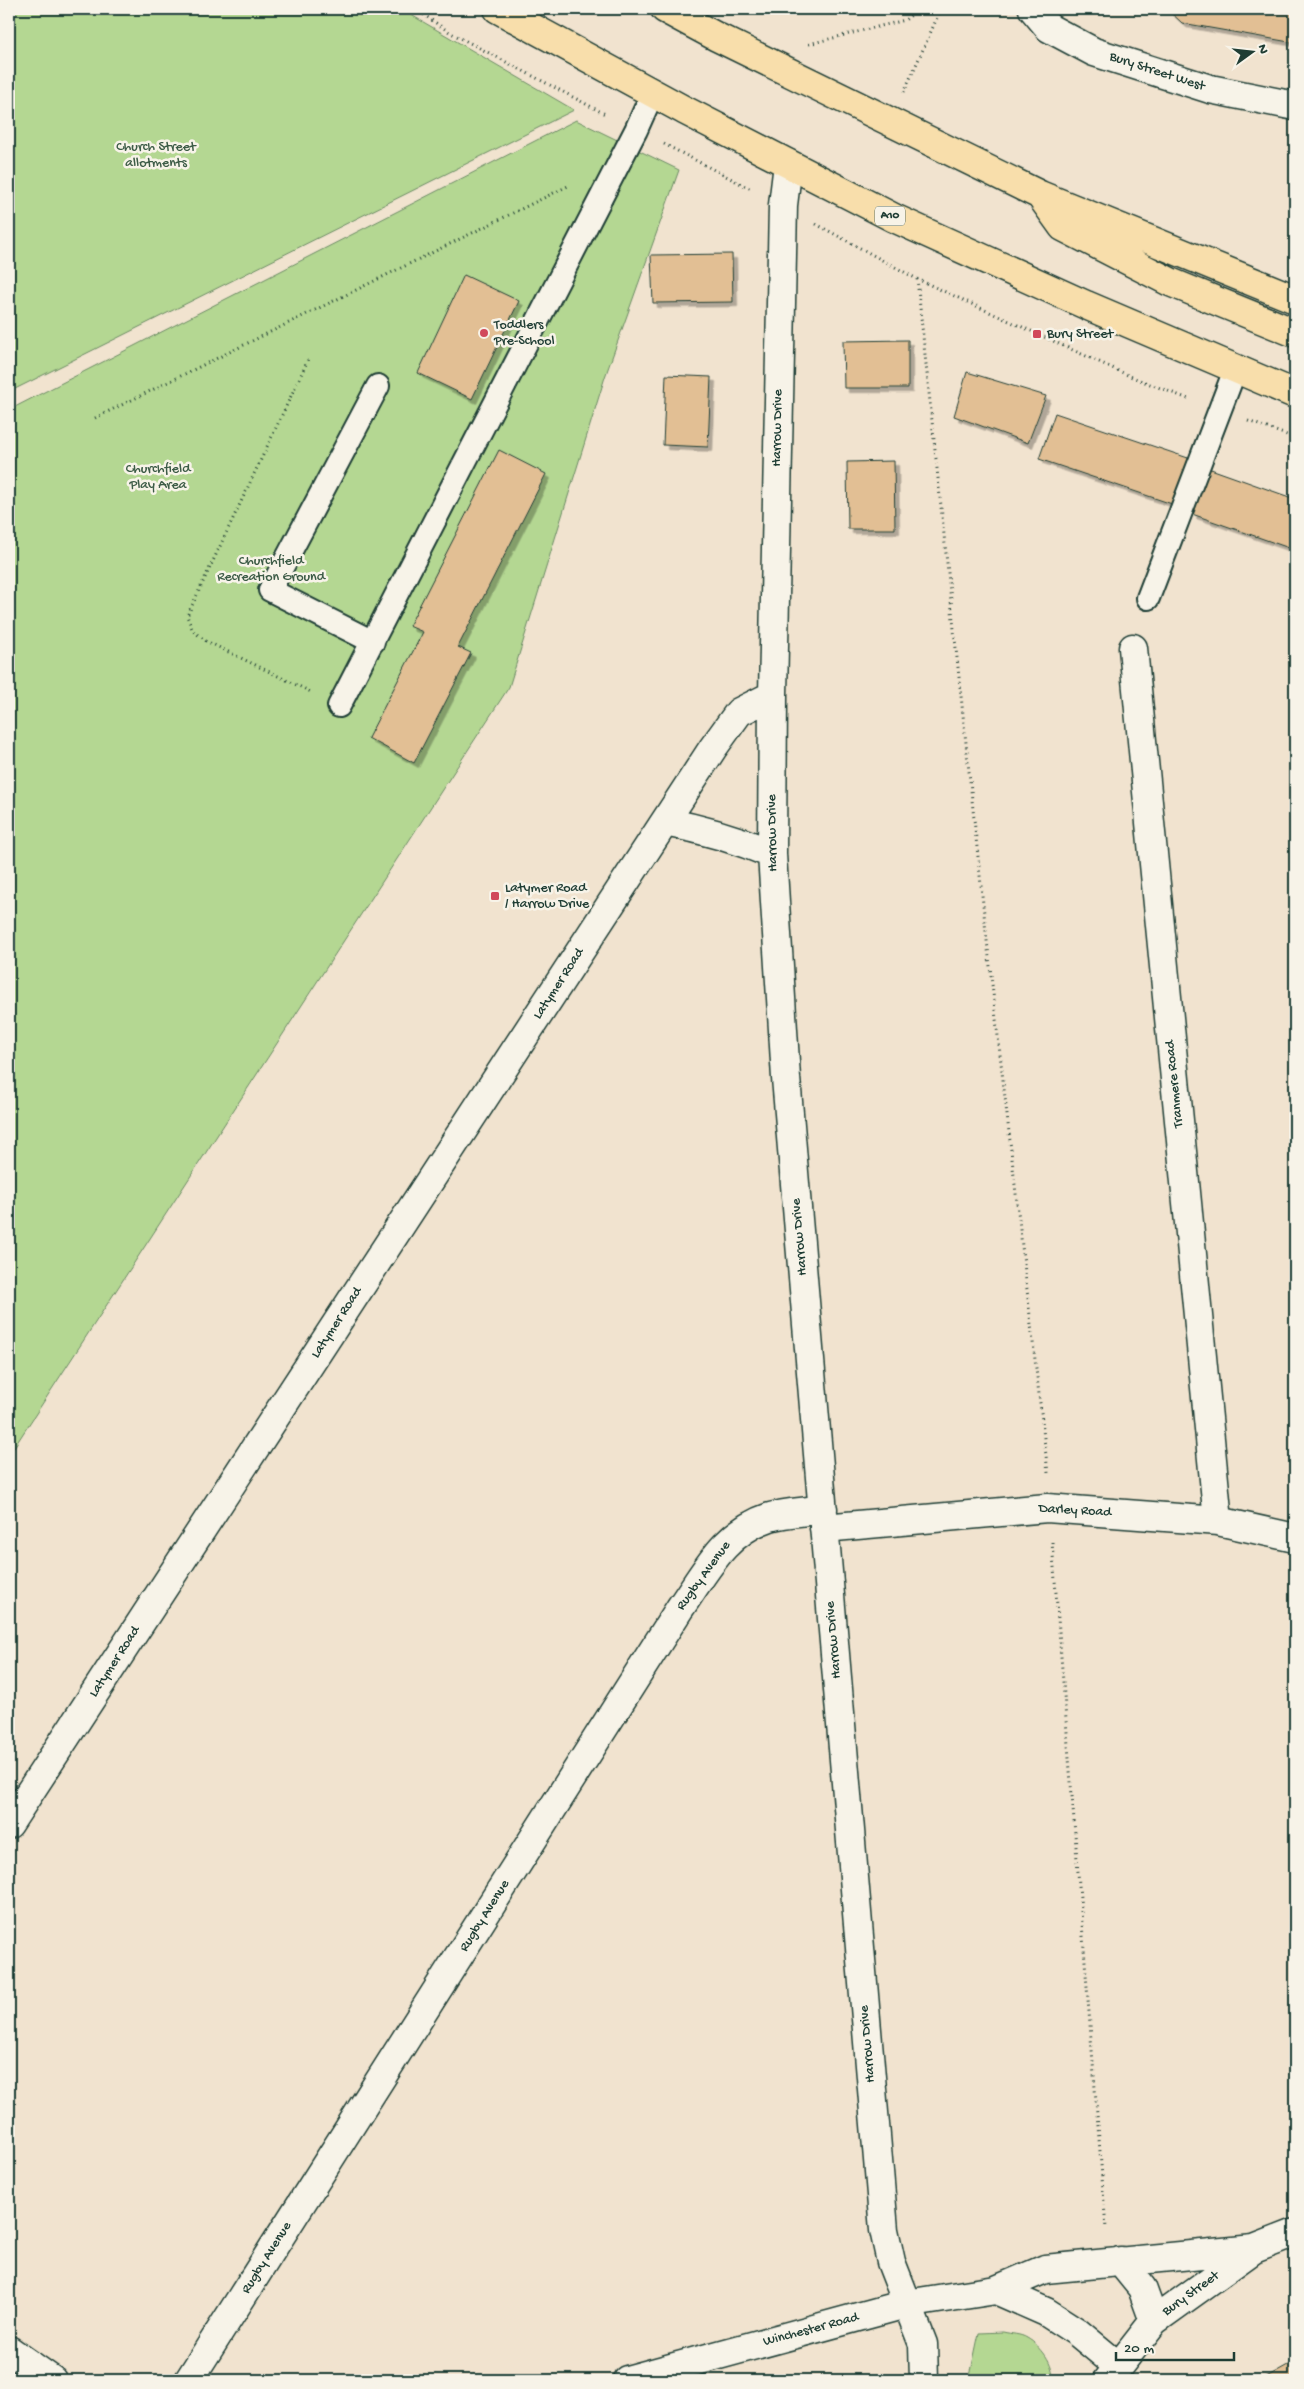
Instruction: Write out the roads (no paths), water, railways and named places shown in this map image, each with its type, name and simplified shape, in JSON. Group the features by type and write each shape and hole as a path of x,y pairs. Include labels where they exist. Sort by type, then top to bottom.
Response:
{"highway":[{"name":"A10","path":"498,9 788,164 902,222 1235,370 1295,394"},
{"path":"664,9 756,57 1040,195 1295,299"},
{"path":"1040,195 1062,227 1170,282 1295,333"}],"street":[{"name":"Bury Street West","path":"1033,9 1049,28 1094,52 1210,90 1295,106"},
{"name":"Harrow Drive","path":"788,164 782,205 772,854 786,1078 884,2230 891,2262 923,2344 924,2380"},
{"name":"Tranmere Road","path":"1133,648 1218,1521"},
{"name":"Latymer Road","path":"9,1824 713,748 739,712 773,695"},
{"path":"665,822 740,840 772,854"},
{"name":"Darley Road","path":"824,1518 1047,1508 1218,1521 1295,1538"},
{"name":"Rugby Avenue","path":"189,2380 675,1617 722,1547 740,1530 771,1517 824,1518"},
{"name":"Bury Street","path":"1113,2373 1154,2321 1254,2248 1295,2233"},
{"name":"Winchester Road","path":"628,2380 906,2304 996,2290 1045,2269 1254,2248"},
{"path":"1114,2261 1142,2288 1154,2321"},
{"path":"996,2290 1046,2312 1077,2332 1113,2373"},
{"path":"9,2350 52,2380"}],"lane":[{"path":"339,706 653,92"},
{"path":"1148,598 1235,370"},
{"path":"373,642 270,590 378,386"}],"place":[{"name":"Toddlers Pre-School","path":"484,333"},
{"name":"Bury Street","path":"1037,334"},
{"name":"Latymer Road / Harrow Drive","path":"495,896"}],"park label":[{"name":"Church Street allotments","path":"156,156"},
{"name":"Churchfield Play Area","path":"158,478"},
{"name":"Churchfield Recreation Ground","path":"271,570"}]}
